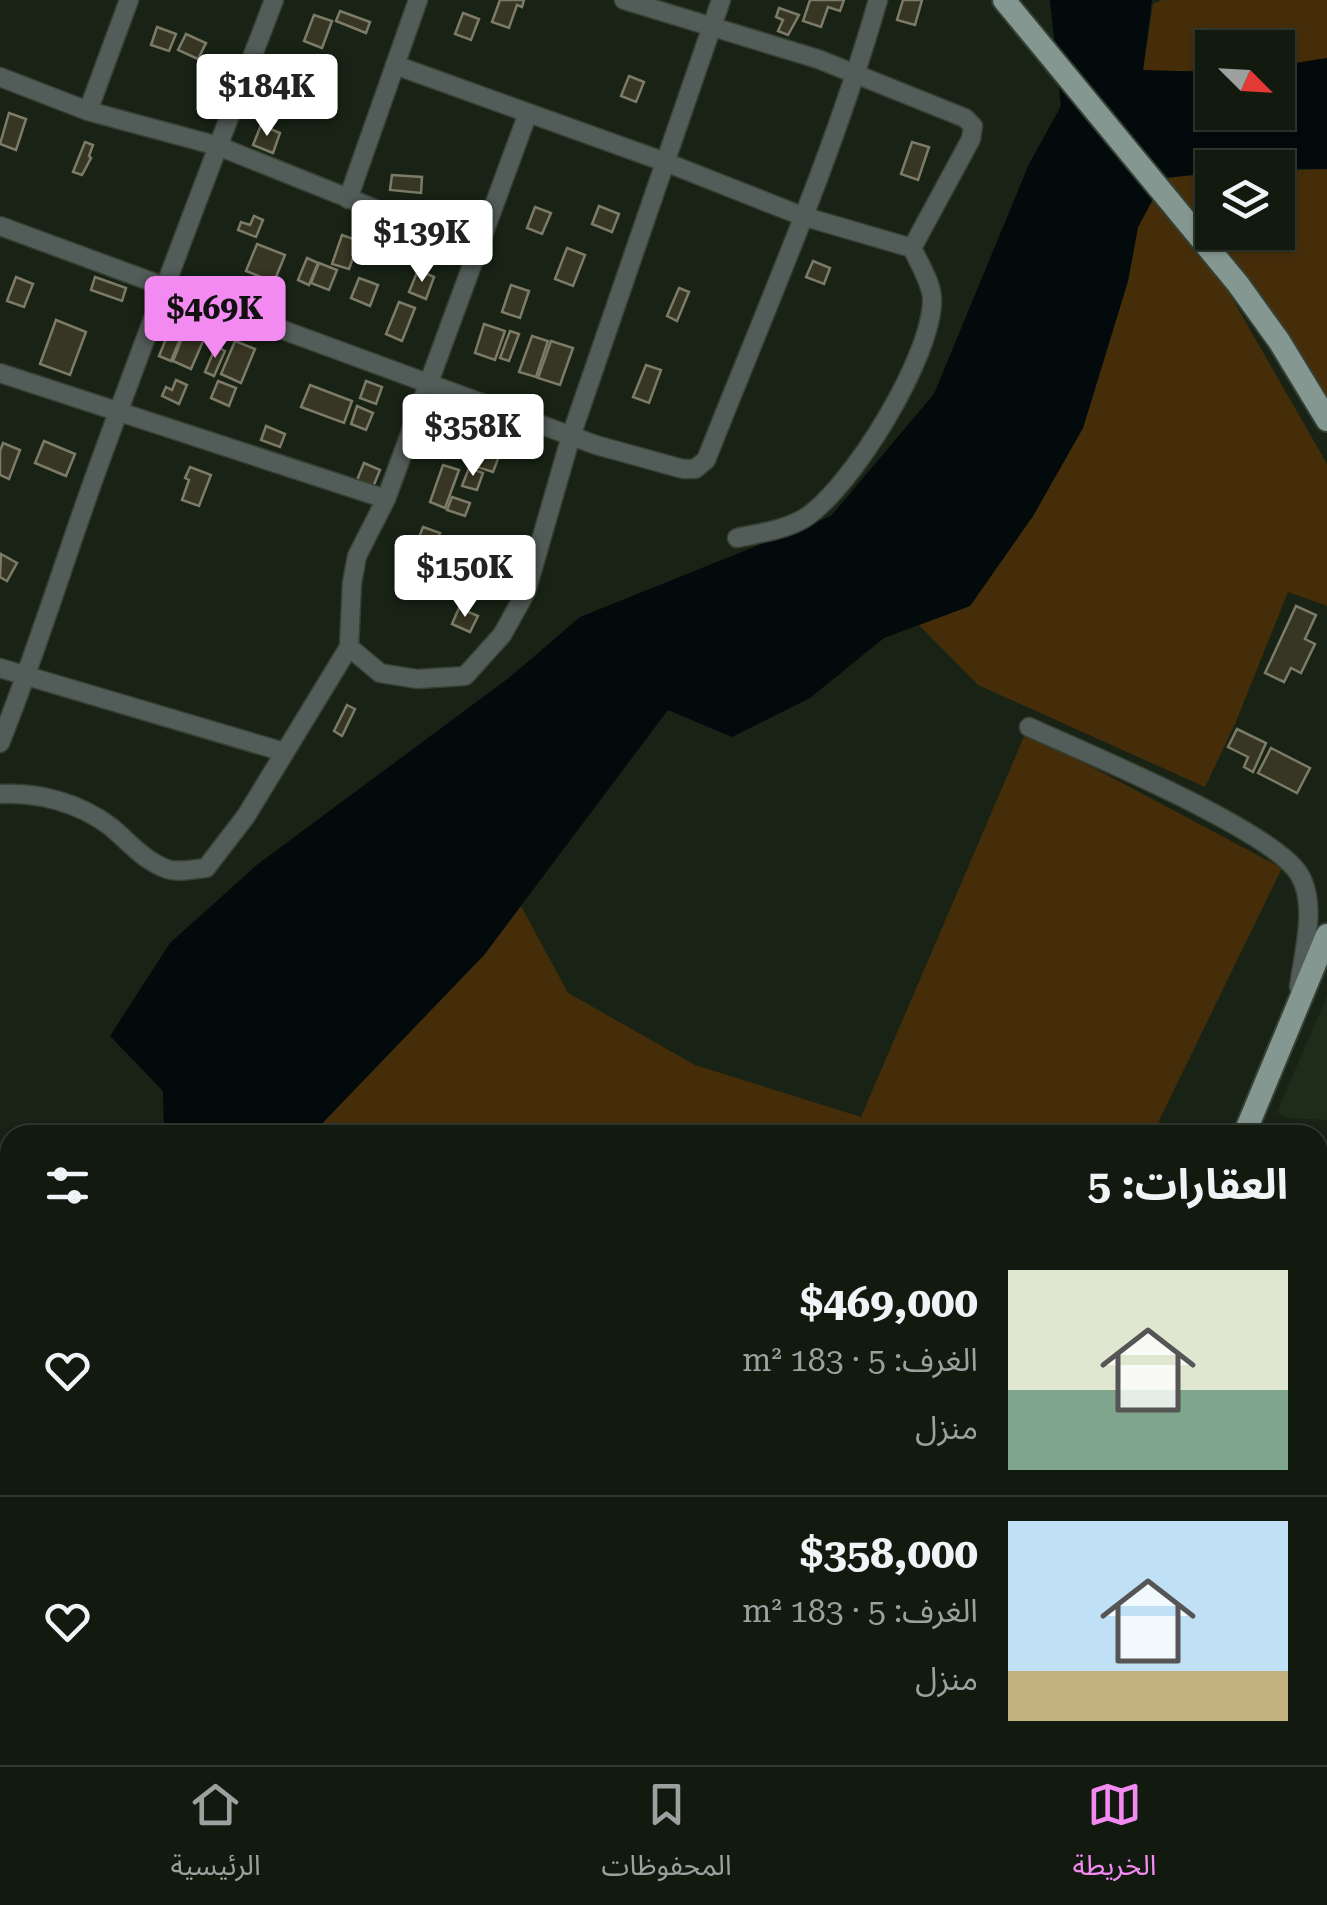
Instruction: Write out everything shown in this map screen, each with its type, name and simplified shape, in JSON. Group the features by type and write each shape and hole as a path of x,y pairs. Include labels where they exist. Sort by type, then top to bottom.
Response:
{"main road":[{"path":"1004,0 1183,217 1279,341 1327,420"},
{"path":"1248,1125 1327,935"}],"street":[{"path":"88,111 129,0"},
{"path":"0,743 27,678 54,588 118,412 274,0"},
{"path":"348,198 418,0"},
{"path":"624,0 818,60 950,112 973,126 971,139 912,248"},
{"path":"349,647 380,674 417,679 465,676 502,635 526,592 571,436 721,0"},
{"path":"0,226 571,436 682,469 695,469 706,460 802,216 856,76 878,0"},
{"path":"395,65 802,216 912,248 932,293 931,319 922,351 894,404 830,497 804,518 737,538"},
{"path":"0,78 88,111 218,146 478,250"},
{"path":"0,794 26,792 73,805 110,827 134,851 171,871 206,868 246,816 349,647 357,556 386,499 528,112"},
{"path":"0,373 386,499"},
{"path":"0,668 284,752"},
{"path":"1029,727 1240,829 1290,863 1299,873 1308,901 1297,1010"}],"shaded area":[{"path":"1050,0 1152,0 1143,70 1195,72 1195,130 1295,130 1295,63 1327,58 1327,169 1295,169 1295,150 1195,150 1195,175 1164,178 1138,227 1128,281 1083,428 1033,516 970,606 884,638 810,698 732,737 668,710 484,955 321,1125 164,1125 163,1091 110,1036 170,943 258,864 510,677 580,617 831,516 934,394 1029,164 1061,106"},
{"path":"1162,0 1327,0 1327,58 1295,63 1295,30 1195,30 1195,71 1143,71 1153,4"},
{"path":"1327,169 1327,401 1267,309 1222,250 1295,250 1295,170"},
{"path":"1195,175 1195,215 1167,178"},
{"path":"1154,198 1224,284 1327,464 1327,606 1288,592 1205,787 978,685 919,625 970,606 1033,516 1083,428 1128,281 1138,227"},
{"path":"1026,732 1282,868 1157,1125 321,1125 484,955 521,906 568,993 695,1065 861,1117"},
{"path":"1327,996 1327,1120 1287,1118 1277,1112"}],"building":[{"path":"500,0 524,0 522,7 517,5 509,28 492,22"},
{"path":"810,0 844,0 840,11 828,7 821,27 803,21"},
{"path":"903,0 922,0 915,25 897,20"},
{"path":"779,8 799,15 788,35 778,31 783,20 776,17"},
{"path":"340,11 370,22 366,33 336,21"},
{"path":"463,13 479,19 471,40 455,34"},
{"path":"314,15 332,21 322,48 304,41"},
{"path":"157,27 176,34 169,51 151,45"},
{"path":"186,34 206,43 198,59 178,50"},
{"path":"295,57 314,64 305,89 286,82"},
{"path":"629,76 644,82 636,102 621,96"},
{"path":"9,113 26,119 16,150 0,144"},
{"path":"261,125 280,133 273,153 253,145"},
{"path":"85,142 93,145 82,175 73,172"},
{"path":"912,142 929,147 918,180 901,174"},
{"path":"392,175 422,177 421,193 390,190"},
{"path":"599,206 619,214 612,232 592,224"},
{"path":"535,207 551,213 542,234 527,228"},
{"path":"254,216 263,220 256,237 238,230 241,222 250,225"},
{"path":"342,235 359,241 349,269 332,264"},
{"path":"257,244 285,255 274,282 246,271"},
{"path":"567,248 585,255 573,286 555,279"},
{"path":"307,258 318,263 309,285 298,280"},
{"path":"813,261 830,268 824,284 806,277"},
{"path":"319,263 337,270 329,290 311,283"},
{"path":"418,270 434,277 426,299 409,292"},
{"path":"16,277 33,284 24,307 7,301"},
{"path":"95,277 126,288 122,301 91,290"},
{"path":"359,278 378,285 370,306 351,298"},
{"path":"511,285 529,291 520,318 502,312"},
{"path":"679,288 689,292 677,321 667,316"},
{"path":"399,302 415,308 402,341 386,334"},
{"path":"56,320 86,332 70,375 40,364"},
{"path":"484,324 505,331 495,360 475,353"},
{"path":"185,331 204,339 191,369 173,361"},
{"path":"510,331 519,334 509,361 500,358"},
{"path":"168,334 180,339 171,361 159,356"},
{"path":"532,336 548,341 536,377 519,372"},
{"path":"235,341 255,349 241,383 221,374"},
{"path":"551,341 573,348 560,385 538,378"},
{"path":"216,346 225,351 214,376 205,372"},
{"path":"646,365 661,370 649,403 633,397"},
{"path":"176,380 187,385 179,404 162,396 166,387 172,390"},
{"path":"218,381 236,388 229,406 211,398"},
{"path":"366,381 382,387 376,404 360,398"},
{"path":"310,385 352,401 344,423 301,407"},
{"path":"357,406 373,413 366,430 351,424"},
{"path":"266,426 285,434 280,447 261,440"},
{"path":"487,440 503,446 493,472 477,467"},
{"path":"44,441 75,454 66,476 35,463"},
{"path":"3,443 20,450 9,479 0,475"},
{"path":"364,463 380,470 373,487 357,480"},
{"path":"443,465 459,470 445,508 430,502"},
{"path":"190,467 211,475 199,506 182,500"},
{"path":"469,468 483,473 477,490 462,486"},
{"path":"452,497 470,503 465,516 447,510"},
{"path":"423,527 440,533 433,551 416,545"},
{"path":"412,552 428,558 419,580 403,574"},
{"path":"1,554 17,563 7,581 0,577"},
{"path":"454,564 471,571 459,601 442,594"},
{"path":"1296,606 1316,615 1305,639 1315,644 1301,673 1291,668 1284,682 1265,673"},
{"path":"459,608 478,616 470,632 452,624"},
{"path":"347,705 355,709 342,736 334,731"},
{"path":"1237,729 1266,743 1253,772 1244,767 1248,757 1228,747"},
{"path":"1271,748 1310,768 1297,793 1258,773"}]}
